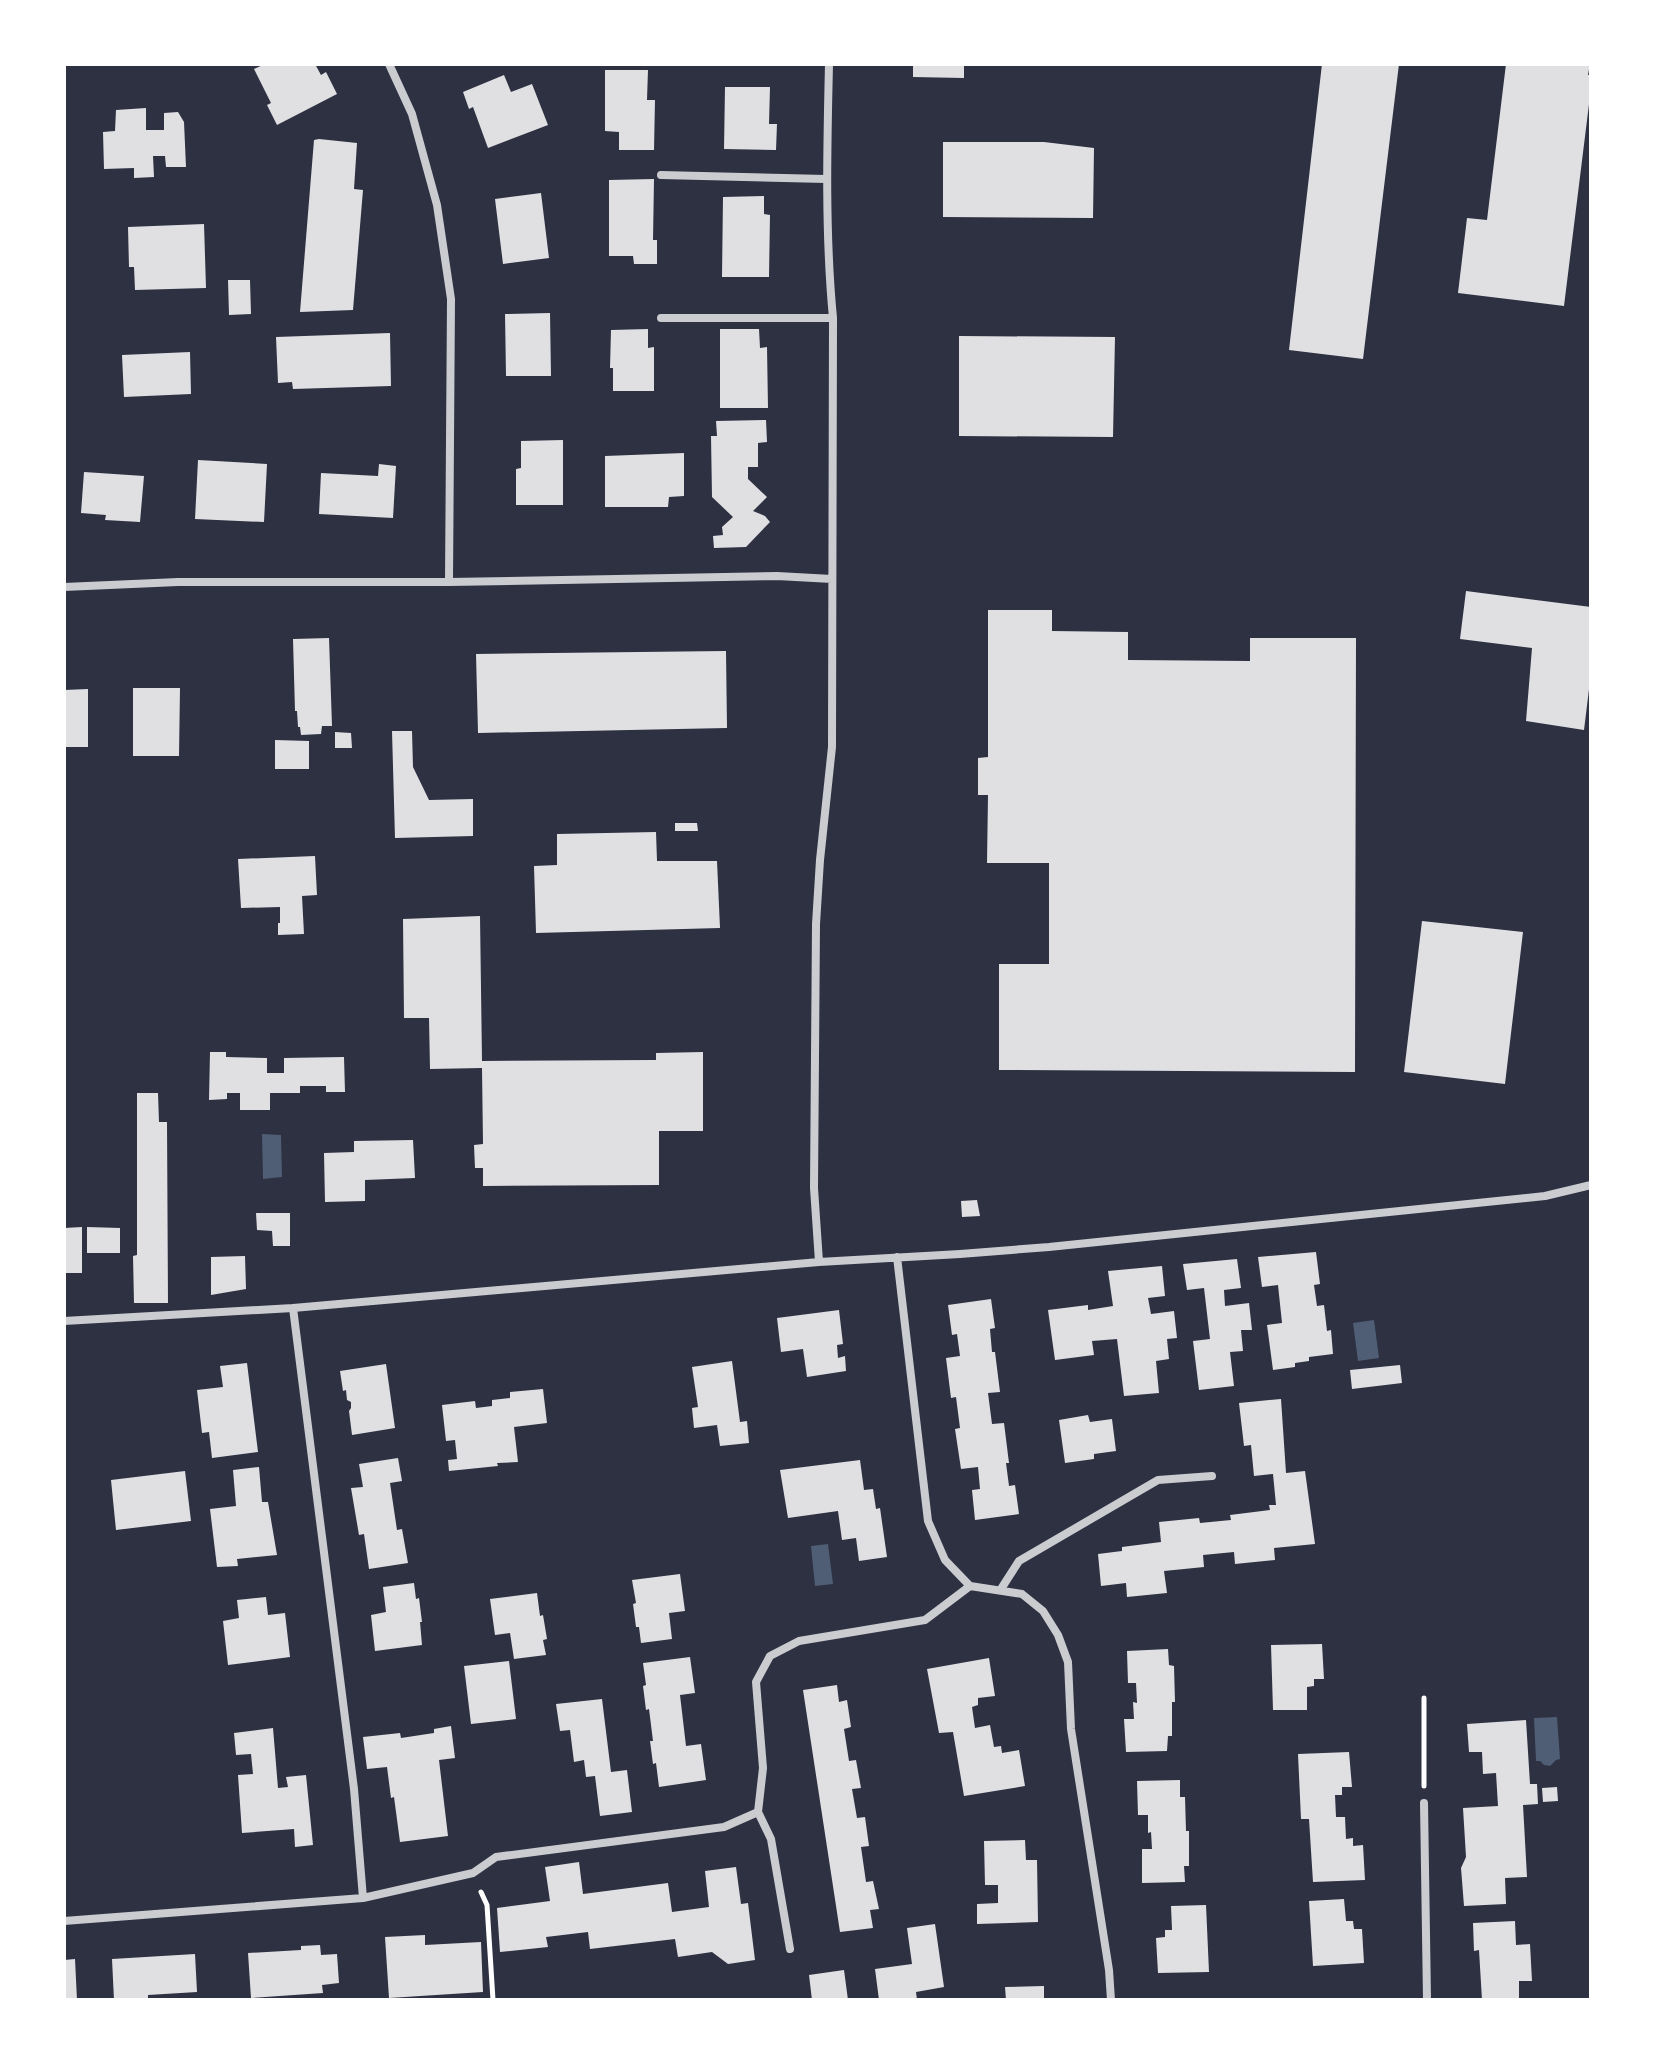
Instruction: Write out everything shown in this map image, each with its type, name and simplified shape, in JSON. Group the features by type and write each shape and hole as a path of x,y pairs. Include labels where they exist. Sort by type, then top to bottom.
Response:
{"street":[{"path":"389,64 412,114 437,205 451,299 449,582"},
{"path":"819,1262 814,1188 816,924 832,747 833,318 826,179 829,64"},
{"path":"661,175 826,179"},
{"path":"661,318 833,318"},
{"path":"64,587 178,582 449,582 777,576 832,579"},
{"path":"64,1321 293,1308 819,1262 1049,1247 1545,1196 1591,1185"},
{"path":"897,1257 928,1521 945,1560 970,1586 1022,1594 1043,1611 1058,1635 1068,1662 1071,1729 1109,1970 1111,2000"},
{"path":"293,1308 347,1728 363,1898"},
{"path":"1001,1589 1019,1561 1158,1480 1212,1476"},
{"path":"790,1949 771,1839 758,1812 763,1768 756,1682 770,1656 799,1641 925,1620 970,1586"},
{"path":"1424,1803 1427,2000"},
{"path":"64,1921 363,1898 473,1873 496,1857 724,1827 758,1812"}],"path":[{"path":"1424,1698 1424,1803"},
{"path":"473,1873 487,1905 493,2000"}],"water":[{"path":"262,1134 281,1135 282,1177 263,1179"},
{"path":"1374,1320 1379,1358 1358,1361 1353,1323"},
{"path":"828,1544 833,1584 815,1586 811,1546"},
{"path":"1557,1717 1560,1759 1550,1766 1544,1765 1536,1761 1534,1718"}],"building":[{"path":"265,64 315,64 321,75 326,72 337,94 277,125 267,105 271,103 254,69"},
{"path":"913,64 964,64 964,78 913,77"},
{"path":"1322,64 1399,64 1363,359 1289,350"},
{"path":"1506,64 1590,64 1588,75 1591,75 1591,88 1564,306 1458,293 1467,218 1487,220"},
{"path":"605,70 648,70 647,100 655,100 654,150 619,150 619,132 605,131"},
{"path":"504,75 511,92 532,84 548,125 488,148 473,107 469,109 463,92"},
{"path":"725,87 770,87 769,124 777,124 776,150 724,149"},
{"path":"146,108 146,130 164,130 164,113 178,112 184,122 186,167 166,167 165,156 153,156 154,177 134,178 134,168 104,169 103,132 115,131 116,110"},
{"path":"314,140 357,143 354,189 363,190 353,310 300,312"},
{"path":"943,142 1044,142 1094,148 1093,218 943,217"},
{"path":"654,179 653,240 657,240 657,264 634,264 633,256 609,256 609,180"},
{"path":"541,193 549,258 503,264 495,199"},
{"path":"764,196 764,214 770,215 769,277 722,277 723,197"},
{"path":"204,224 206,288 135,290 134,267 129,267 128,227"},
{"path":"228,280 250,280 251,314 229,315"},
{"path":"550,313 551,376 506,376 505,314"},
{"path":"648,329 648,348 654,347 654,391 613,391 611,330"},
{"path":"720,329 759,329 760,348 767,347 768,408 720,408"},
{"path":"390,333 391,386 293,389 292,382 278,383 276,337"},
{"path":"959,336 1115,337 1113,437 959,436"},
{"path":"190,352 191,394 124,397 122,355"},
{"path":"766,420 767,442 758,443 758,467 748,467 748,479 767,497 753,511 770,522 746,547 714,548 713,536 723,535 722,527 733,517 712,497 711,436 717,436 716,421"},
{"path":"563,440 563,505 516,505 516,469 521,468 521,441"},
{"path":"684,453 684,496 669,497 668,507 605,507 605,456"},
{"path":"198,460 267,464 264,522 195,519"},
{"path":"379,464 396,466 393,518 319,514 321,473 378,476"},
{"path":"84,472 144,476 140,522 105,520 106,515 81,513"},
{"path":"1466,591 1591,607 1591,673 1584,730 1526,721 1532,648 1460,639"},
{"path":"988,610 1052,610 1052,631 1128,632 1128,660 1250,661 1250,638 1356,638 1355,1072 999,1070 999,964 1049,964 1049,863 987,863 988,795 978,795 978,758 988,757"},
{"path":"329,638 332,726 322,726 321,734 301,735 295,711 293,639"},
{"path":"726,651 727,728 478,733 476,654"},
{"path":"133,688 180,688 179,756 133,756"},
{"path":"88,689 88,747 64,747 64,690"},
{"path":"392,731 412,731 413,767 429,800 473,799 473,836 395,838"},
{"path":"335,732 351,733 352,748 335,748"},
{"path":"275,740 309,741 309,769 275,769"},
{"path":"675,823 697,823 698,831 675,831"},
{"path":"656,832 657,861 717,861 720,928 536,933 534,866 557,865 557,834"},
{"path":"315,856 317,895 302,896 304,934 278,935 280,907 241,908 238,859"},
{"path":"480,916 482,1061 656,1060 656,1053 703,1052 703,1131 659,1131 659,1185 483,1186 483,1168 475,1168 474,1145 483,1144 482,1068 430,1069 429,1018 404,1018 403,919"},
{"path":"1422,921 1523,932 1505,1084 1404,1072"},
{"path":"210,1052 226,1052 226,1057 267,1058 267,1073 284,1073 284,1058 344,1057 345,1092 326,1092 326,1086 300,1086 300,1093 270,1093 270,1110 240,1110 240,1093 227,1093 227,1099 209,1100"},
{"path":"137,1093 158,1093 159,1122 167,1122 168,1303 134,1303"},
{"path":"413,1140 415,1178 365,1180 365,1201 325,1202 324,1153 354,1152 354,1141"},
{"path":"977,1200 980,1216 962,1217 961,1201"},
{"path":"256,1213 290,1213 290,1246 273,1246 272,1231 257,1230"},
{"path":"82,1227 82,1273 64,1273 64,1228"},
{"path":"87,1227 120,1228 120,1253 87,1253"},
{"path":"1316,1252 1320,1284 1314,1285 1317,1306 1324,1305 1333,1354 1309,1357 1309,1361 1295,1363 1295,1367 1273,1370 1267,1325 1282,1323 1278,1285 1262,1287 1258,1257"},
{"path":"245,1256 246,1289 211,1295 211,1257"},
{"path":"1237,1259 1241,1288 1224,1290 1225,1306 1249,1303 1252,1330 1241,1330 1243,1351 1230,1352 1234,1386 1199,1390 1193,1341 1210,1339 1204,1288 1187,1290 1183,1264"},
{"path":"1162,1266 1165,1296 1148,1298 1151,1314 1174,1311 1177,1338 1167,1339 1169,1359 1156,1361 1159,1393 1124,1396 1117,1339 1092,1341 1094,1355 1055,1360 1048,1310 1088,1305 1088,1310 1113,1306 1108,1271"},
{"path":"991,1299 995,1328 990,1329 992,1352 995,1352 1000,1392 988,1393 992,1424 1004,1423 1009,1486 1015,1485 1019,1514 975,1520 972,1490 980,1489 978,1467 961,1469 955,1429 960,1428 956,1397 951,1398 946,1358 960,1356 957,1334 952,1335 948,1305"},
{"path":"839,1310 843,1344 837,1345 838,1358 845,1356 846,1371 807,1377 803,1349 781,1352 777,1318"},
{"path":"732,1361 740,1422 747,1421 749,1443 720,1446 717,1425 694,1428 692,1408 698,1407 692,1367"},
{"path":"247,1363 258,1452 212,1458 209,1432 202,1433 197,1390 223,1387 220,1366"},
{"path":"386,1364 395,1428 352,1435 351,1402 347,1400 346,1390 343,1391 340,1371"},
{"path":"1400,1365 1402,1383 1352,1389 1350,1370"},
{"path":"543,1389 547,1423 514,1427 518,1462 449,1471 448,1460 457,1459 455,1440 446,1441 442,1405 475,1401 476,1408 492,1406 492,1400 510,1398 510,1392"},
{"path":"1281,1399 1286,1473 1305,1471 1315,1544 1274,1548 1275,1560 1235,1564 1234,1552 1203,1555 1204,1567 1164,1571 1167,1593 1127,1597 1126,1583 1101,1586 1098,1554 1161,1542 1159,1522 1199,1518 1200,1523 1231,1520 1230,1515 1270,1510 1269,1505 1276,1505 1273,1474 1254,1476 1251,1445 1244,1446 1239,1403"},
{"path":"1088,1415 1090,1422 1112,1419 1116,1451 1094,1454 1094,1459 1065,1463 1059,1420"},
{"path":"398,1458 402,1481 390,1483 397,1530 402,1529 408,1563 369,1569 364,1534 359,1535 351,1488 363,1487 359,1464"},
{"path":"860,1460 864,1490 873,1489 876,1509 880,1508 887,1557 859,1561 856,1538 842,1540 838,1511 788,1518 780,1470"},
{"path":"259,1467 262,1502 268,1502 277,1555 237,1559 238,1566 217,1567 210,1509 236,1506 233,1470"},
{"path":"185,1471 191,1521 116,1530 111,1480"},
{"path":"680,1574 685,1611 669,1613 672,1639 641,1643 639,1627 636,1627 632,1580"},
{"path":"414,1583 416,1599 419,1598 422,1645 375,1651 371,1615 386,1612 383,1587"},
{"path":"537,1593 547,1639 543,1640 546,1655 514,1659 510,1633 495,1635 490,1599"},
{"path":"266,1597 268,1615 285,1613 290,1657 228,1665 223,1621 239,1618 237,1600"},
{"path":"1322,1644 1324,1679 1314,1679 1314,1686 1307,1687 1307,1710 1273,1710 1271,1645"},
{"path":"1168,1649 1169,1665 1174,1666 1175,1702 1172,1702 1172,1736 1168,1736 1167,1751 1126,1752 1124,1719 1134,1719 1133,1702 1137,1703 1136,1683 1128,1683 1127,1651"},
{"path":"690,1657 695,1693 680,1695 686,1746 701,1744 706,1780 659,1787 650,1741 653,1741 649,1709 646,1710 643,1663"},
{"path":"989,1658 995,1696 978,1698 978,1705 972,1707 975,1728 990,1725 994,1747 1001,1746 1002,1753 1019,1750 1025,1786 964,1796 953,1732 939,1733 927,1669"},
{"path":"509,1661 516,1719 471,1724 464,1666"},
{"path":"837,1685 839,1702 847,1700 851,1727 844,1729 849,1761 856,1760 861,1788 852,1789 857,1818 865,1817 869,1846 861,1847 866,1882 873,1881 879,1909 870,1910 873,1928 840,1932 803,1690"},
{"path":"602,1699 611,1772 627,1770 632,1812 600,1816 595,1776 586,1777 584,1760 574,1762 570,1730 560,1731 556,1704"},
{"path":"1526,1720 1530,1784 1537,1784 1538,1804 1523,1805 1527,1877 1505,1878 1506,1904 1464,1906 1461,1868 1466,1857 1463,1808 1498,1806 1496,1773 1483,1774 1482,1752 1469,1752 1467,1724"},
{"path":"451,1726 455,1758 439,1760 448,1836 400,1842 387,1767 367,1769 363,1737 400,1733 401,1738 434,1733 434,1729"},
{"path":"273,1728 278,1788 288,1787 286,1777 306,1775 313,1845 295,1847 294,1829 242,1833 238,1775 253,1774 251,1754 236,1755 234,1733"},
{"path":"1349,1752 1352,1787 1342,1787 1342,1795 1335,1795 1336,1817 1345,1817 1346,1839 1353,1838 1353,1846 1363,1845 1365,1880 1313,1882 1309,1819 1301,1819 1298,1754"},
{"path":"1180,1780 1180,1797 1185,1797 1186,1831 1189,1831 1189,1866 1184,1866 1185,1882 1142,1883 1142,1849 1152,1849 1148,1815 1138,1815 1137,1781"},
{"path":"1557,1787 1558,1801 1543,1802 1542,1788"},
{"path":"1025,1840 1026,1860 1037,1860 1038,1922 977,1924 977,1904 998,1903 998,1885 985,1885 984,1841"},
{"path":"579,1862 583,1894 668,1883 672,1912 709,1907 705,1871 736,1867 741,1904 748,1903 755,1960 728,1964 712,1952 678,1957 675,1939 590,1949 588,1932 546,1937 548,1947 500,1952 497,1908 550,1901 545,1867"},
{"path":"1344,1899 1346,1921 1353,1921 1354,1929 1362,1929 1364,1963 1313,1966 1309,1901"},
{"path":"1206,1905 1209,1972 1158,1973 1156,1938 1165,1937 1165,1930 1172,1930 1171,1906"},
{"path":"1515,1921 1516,1945 1530,1944 1532,1981 1519,1981 1519,2000 1482,2000 1479,1950 1474,1951 1473,1923"},
{"path":"935,1924 944,1987 916,1992 917,2000 879,2000 875,1969 912,1964 907,1928"},
{"path":"425,1935 425,1945 481,1942 483,1992 389,1998 385,1937"},
{"path":"320,1945 321,1955 337,1954 339,1983 322,1985 323,1993 251,1998 248,1953 301,1950 301,1946"},
{"path":"195,1954 197,1992 148,1995 148,2000 114,2000 112,1959"},
{"path":"75,1959 77,2000 64,2000 64,1960"},
{"path":"844,1970 848,2000 812,2000 809,1975"},
{"path":"1044,1986 1044,2000 1006,2000 1005,1987"}]}
